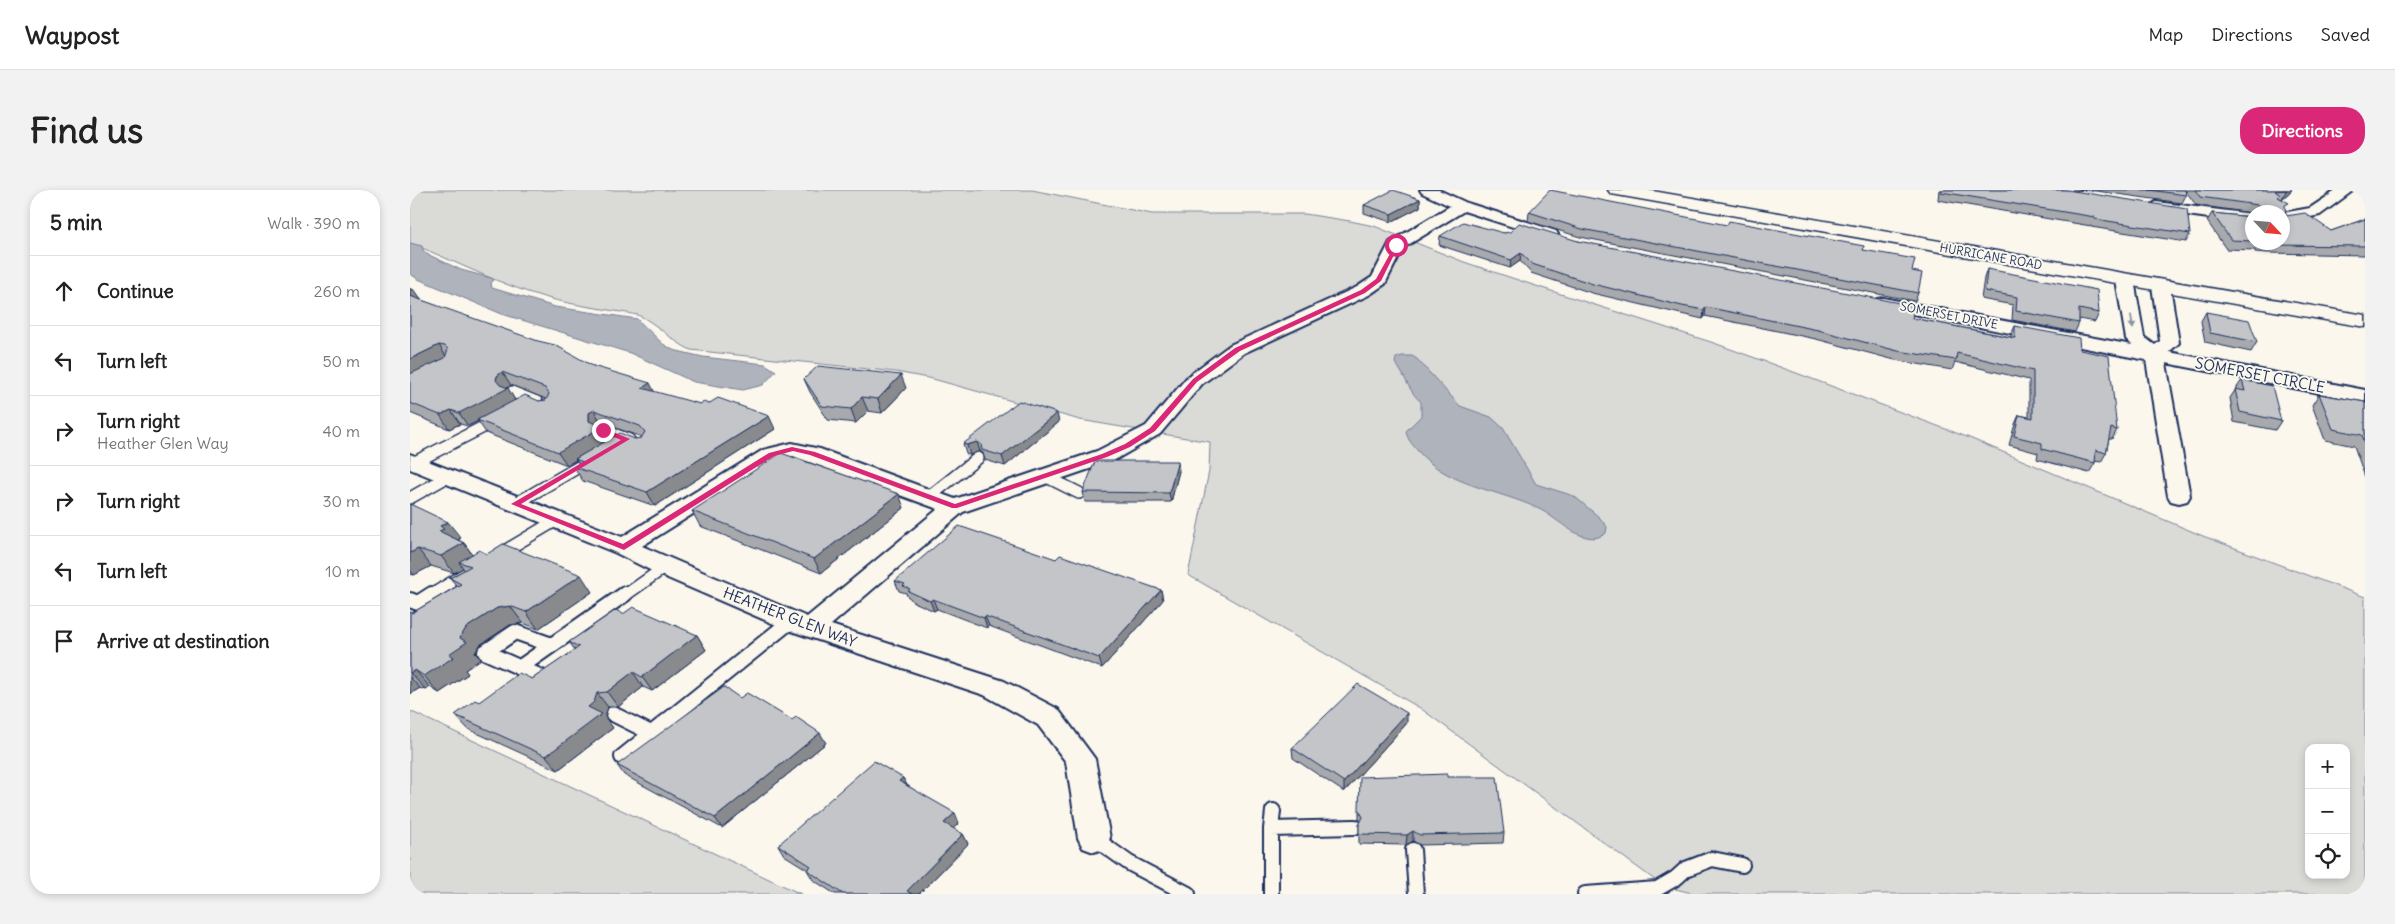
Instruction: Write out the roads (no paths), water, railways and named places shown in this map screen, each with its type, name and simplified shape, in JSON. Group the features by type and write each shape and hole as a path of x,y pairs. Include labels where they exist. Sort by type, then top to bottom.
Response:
{"street":[{"path":"1427,190 1462,206 1565,239"},
{"name":"HURRICANE ROAD","path":"1617,190 2365,321"},
{"path":"2290,217 2315,212 2347,190"},
{"path":"2138,204 2211,215 2245,217"},
{"path":"802,624 954,507 1104,456 1128,445 1153,430 1195,380 1237,349 1363,291 1379,280 1396,245 1462,206"},
{"path":"2126,280 2135,339 2154,354 2179,496"},
{"path":"2154,354 2170,343 2162,286"},
{"name":"SOMERSET DRIVE","path":"1868,300 2154,354"},
{"name":"SOMERSET CIRCLE","path":"2154,354 2365,396"},
{"path":"624,548 771,454 792,449 812,454 954,507"},
{"name":"HEATHER GLEN WAY","path":"412,461 802,624 994,688 1048,717 1080,759 1094,838"}],"lane":[{"path":"512,392 529,403 550,408"},
{"path":"412,461 508,414"},
{"path":"603,430 627,442"},
{"path":"515,504 601,454"},
{"path":"930,497 978,458"},
{"path":"410,498 449,476"},
{"path":"1045,476 1079,493"},
{"path":"410,600 418,602 554,521"},
{"path":"519,668 665,567"},
{"path":"622,757 802,624"},
{"path":"548,680 485,652 515,632 552,645"},
{"path":"564,636 577,642"},
{"path":"613,714 651,734"},
{"path":"1271,894 1271,829 1273,811"},
{"path":"1271,829 1355,827"},
{"path":"1094,838 1129,862 1188,894"},
{"path":"1413,850 1416,894"},
{"path":"1586,894 1657,890 1686,869 1712,859 1742,865"}]}
